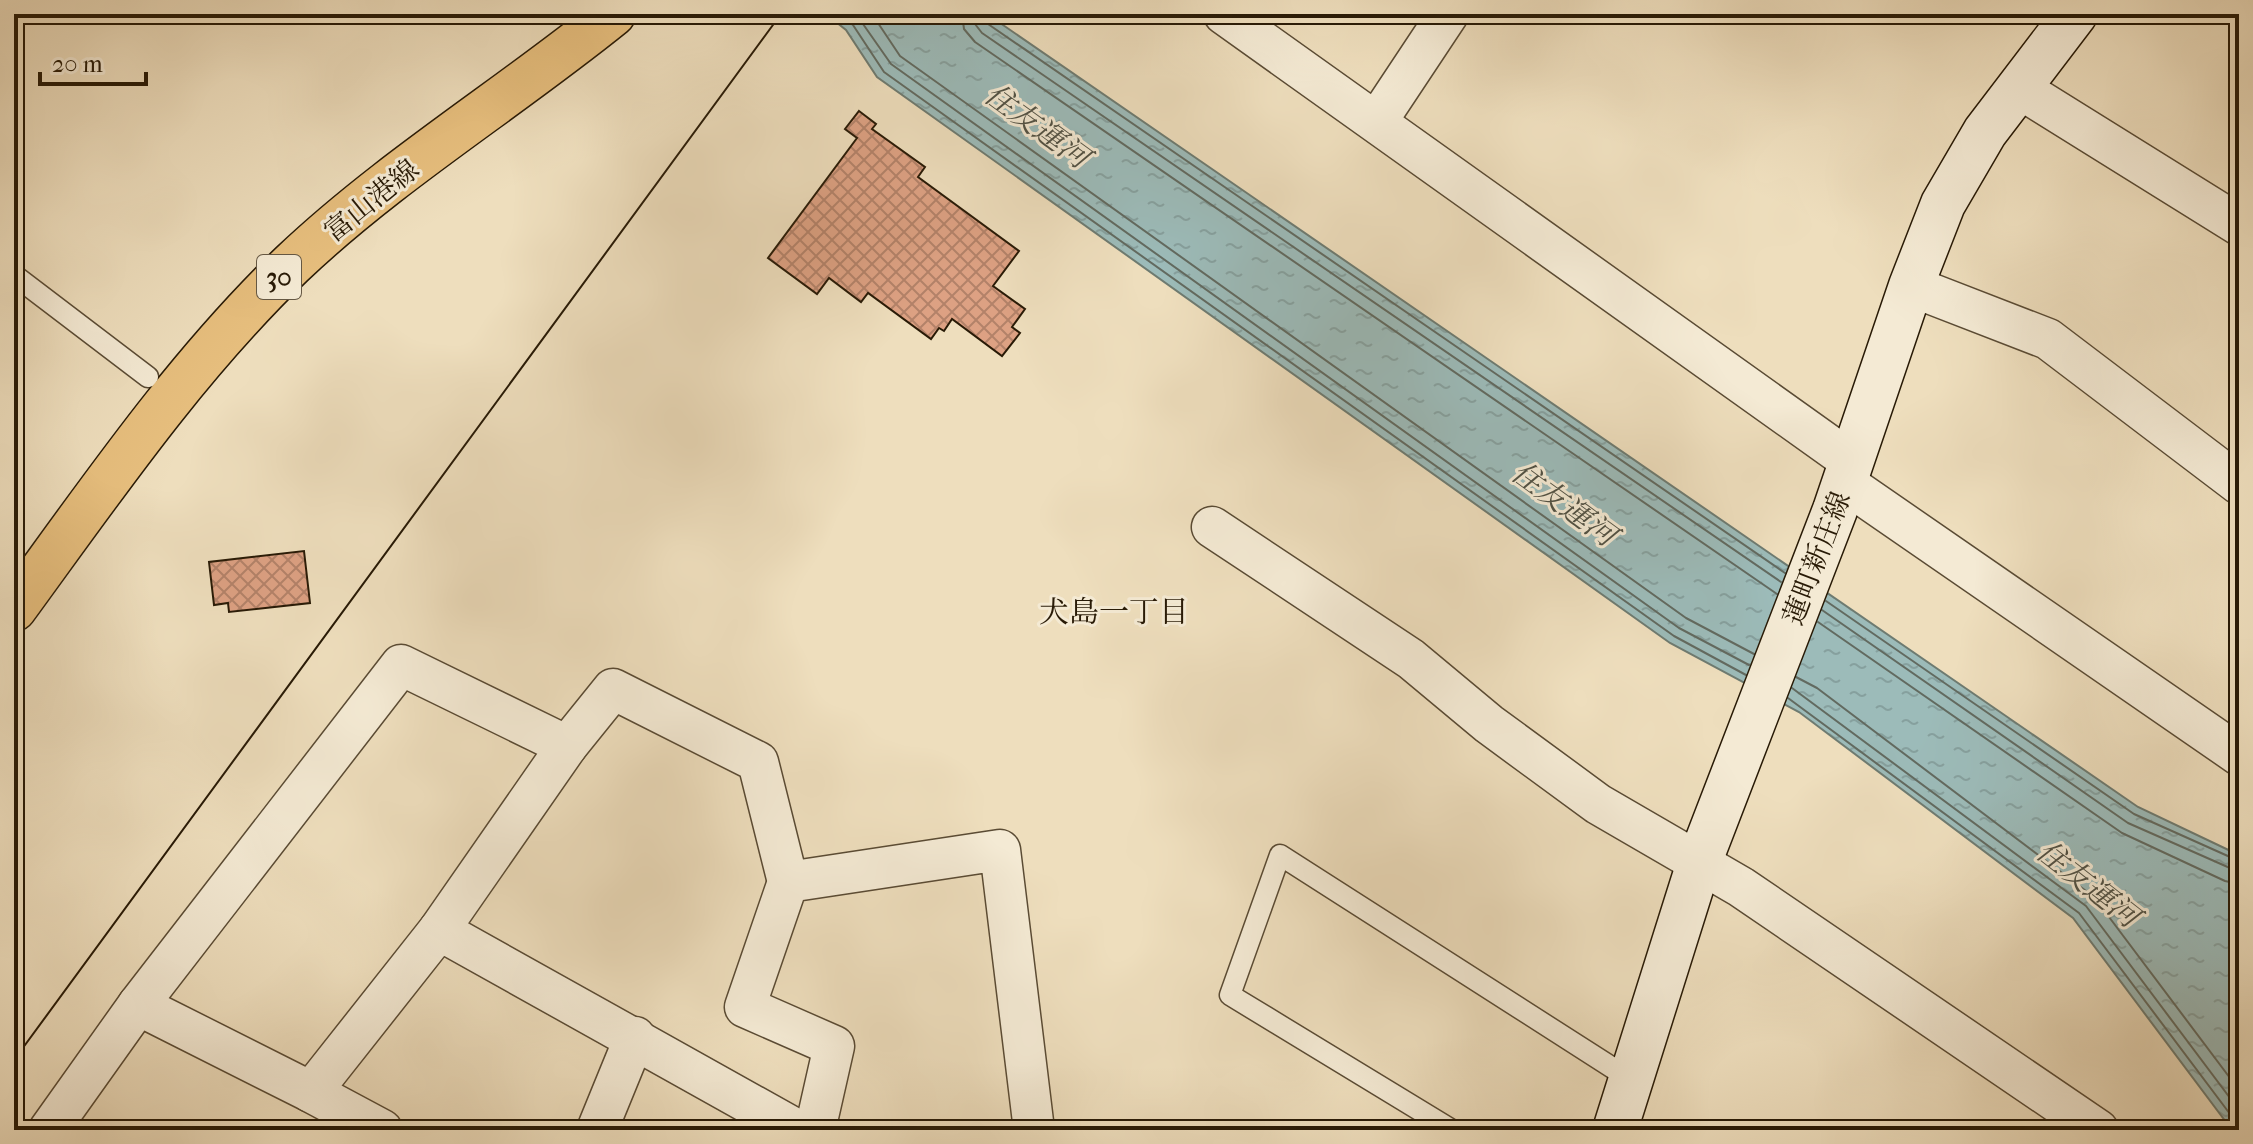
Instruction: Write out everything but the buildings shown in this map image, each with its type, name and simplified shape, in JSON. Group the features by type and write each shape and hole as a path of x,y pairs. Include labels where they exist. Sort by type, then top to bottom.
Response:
{"main road":[{"name":"富山港線","path":"14,609 154,417 218,341 293,264 379,191 613,14"},
{"name":"蓮町新庄線","path":"1615,1130 1699,863 1844,485 1911,286 1943,204 1985,132 2075,14"}],"street":[{"path":"1224,14 1377,121 1844,485 2239,755"},
{"path":"1377,121 1448,14"},
{"path":"2019,88 2239,225"},
{"path":"1911,286 2048,339 2239,484"},
{"path":"1212,527 1411,659 1489,724 1598,804 1741,887 2098,1130"},
{"path":"49,1130 138,1005 401,665 567,746"},
{"path":"311,1092 439,930 567,746 613,689 758,762 788,882 745,1007 834,1046 815,1130"},
{"path":"788,882 1000,850 1034,1130"},
{"path":"439,930 797,1130"},
{"path":"138,1005 382,1130"},
{"path":"597,1130 635,1037"}],"lane":[{"path":"14,275 148,377"},
{"path":"1452,1130 1230,995 1280,855 1630,1079"}],"water":[{"name":"住友運河","path":"826,14 987,14 2138,807 2239,855 2239,1130 2232,1130 2073,918 1799,712 1670,643 877,77 846,30"}],"tram line":[{"path":"14,1060 781,14"}],"district":[{"name":"犬島一丁目","path":"1114,612"}]}
